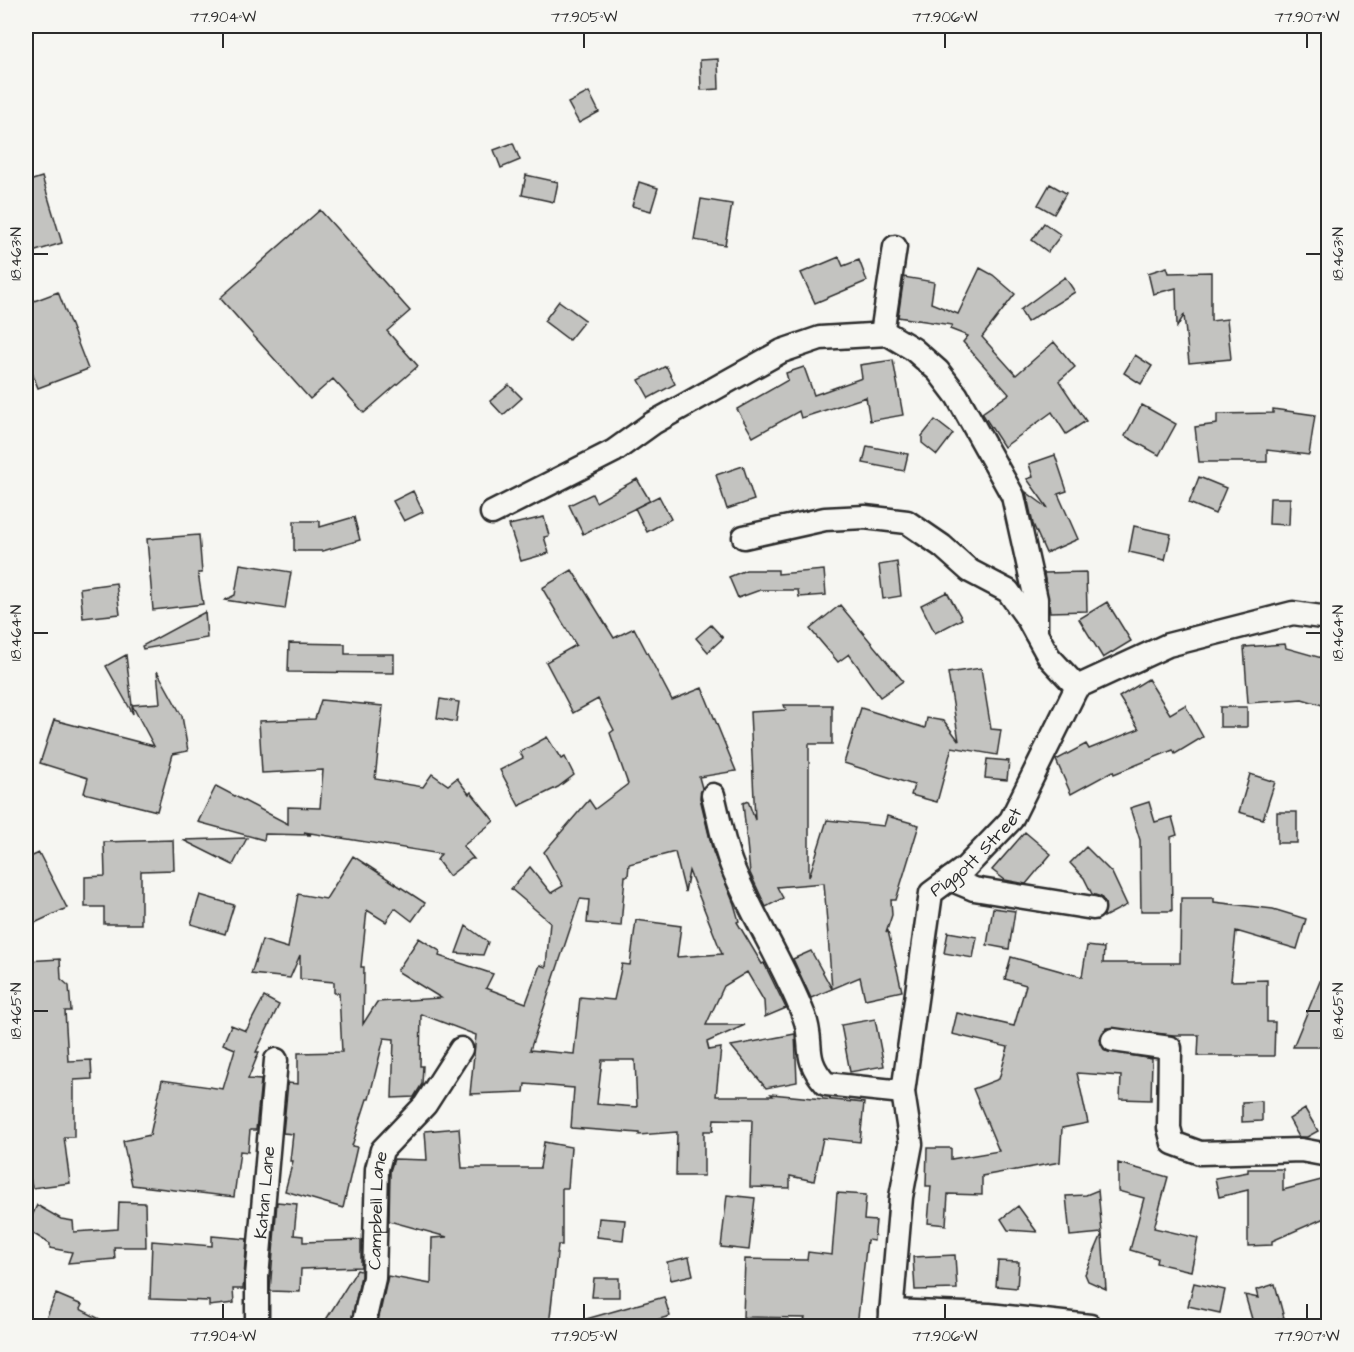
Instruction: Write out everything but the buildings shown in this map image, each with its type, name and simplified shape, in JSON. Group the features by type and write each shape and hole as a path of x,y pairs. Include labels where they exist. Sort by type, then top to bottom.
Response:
{"street":[{"path":"882,334 895,247"},
{"path":"492,513 614,451 652,423 782,351 820,338 888,334 913,350 944,379 957,396 1013,496 1036,599 1036,633"},
{"path":"744,537 825,519 865,517 907,522 942,546 969,571 1008,591 1049,657 1077,687 1168,645 1293,613 1329,618"},
{"name":"Piggott Street","path":"890,1319 901,1197 911,1144 903,1092 931,893 966,867 1011,820 1077,687"},
{"path":"713,795 730,863 789,980 806,1020 809,1054 816,1073 826,1084 903,1092"},
{"path":"950,879 974,889 1094,908"},
{"path":"1113,1040 1170,1048 1169,1128 1173,1143 1200,1153 1301,1150 1329,1155"},
{"name":"Campbell Lane","path":"363,1326 374,1278 377,1169 382,1150 425,1105 461,1049"},
{"name":"Katan Lane","path":"257,1326 257,1277 276,1060"},
{"path":"890,1319 989,1315 1090,1326"}]}
